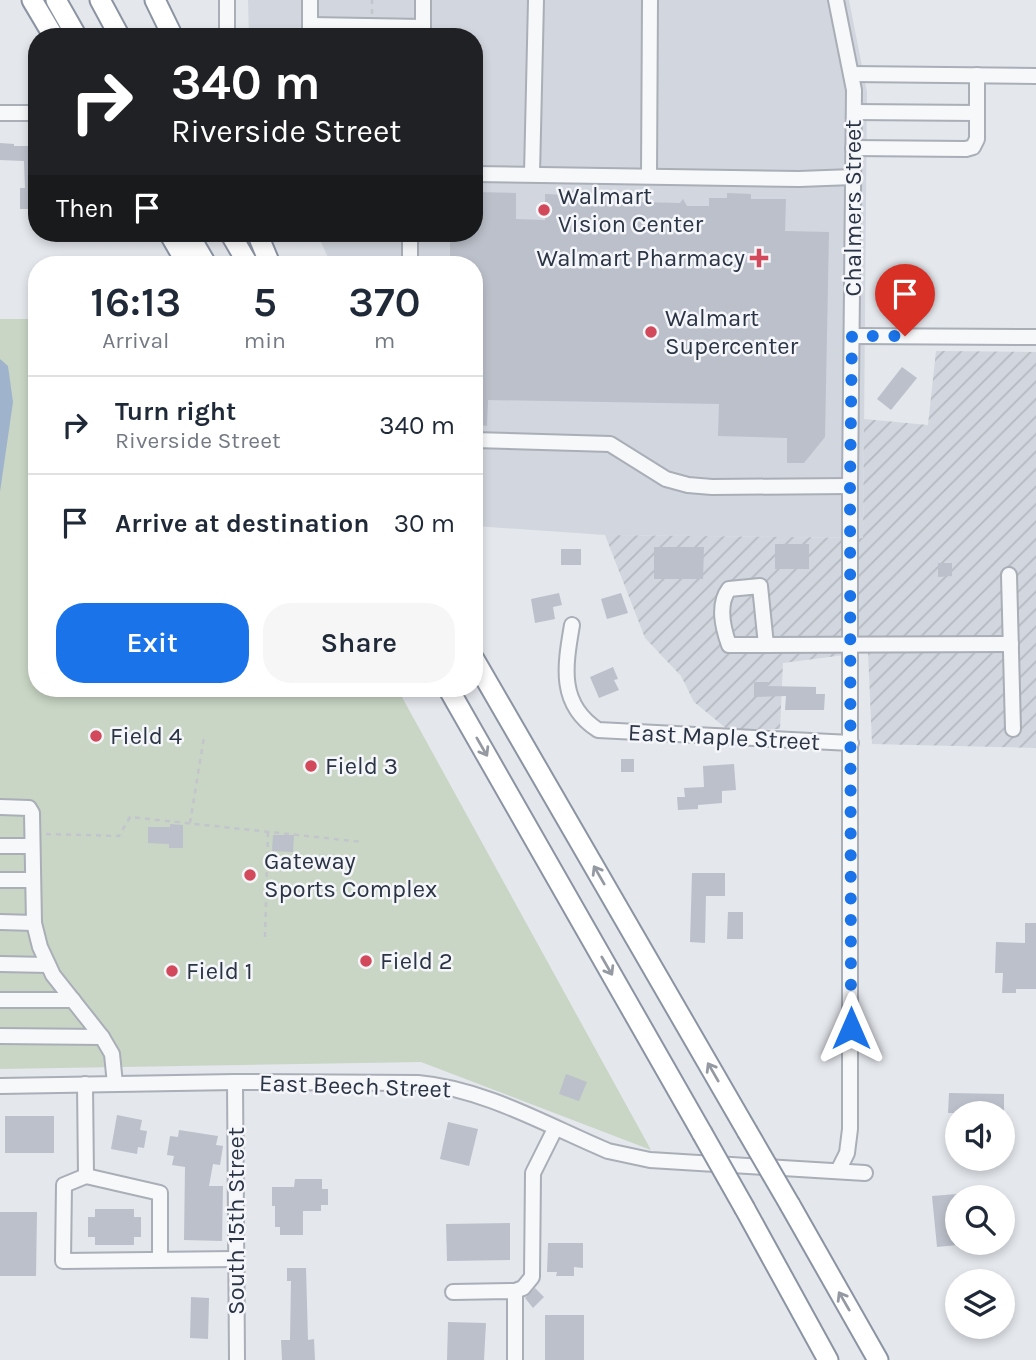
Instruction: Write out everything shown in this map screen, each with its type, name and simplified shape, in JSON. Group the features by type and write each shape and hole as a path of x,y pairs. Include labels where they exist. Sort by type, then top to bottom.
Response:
{"highway":[{"path":"32,0 49,28"},
{"path":"56,0 72,28"},
{"path":"100,0 115,28"},
{"path":"155,0 169,28"},
{"path":"166,0 172,28"},
{"path":"483,675 878,1360"},
{"path":"453,697 828,1360"}],"street":[{"path":"227,28 228,0"},
{"path":"310,0 310,28"},
{"path":"423,28 424,0"},
{"path":"532,174 536,0"},
{"path":"649,176 650,0"},
{"name":"Chalmers Street","path":"836,0 854,90 850,486 850,1129 847,1153 838,1171"},
{"path":"851,74 1036,76"},
{"path":"853,148 966,149 976,143 977,75"},
{"path":"854,112 977,113"},
{"path":"0,113 28,113"},
{"path":"483,174 853,177"},
{"path":"852,336 1036,337"},
{"path":"483,440 610,444 666,479 688,485 850,486"},
{"path":"1009,575 1013,729"},
{"path":"766,645 760,586 729,589 722,603 724,628 729,645 766,645 850,645 1011,645"},
{"name":"East Maple Street","path":"572,625 564,668 568,691 578,712 598,730 851,743"},
{"path":"0,807 29,808 32,813 34,923 40,947 53,975 102,1037 112,1054 115,1084"},
{"path":"0,846 32,840"},
{"path":"0,880 33,880"},
{"path":"0,922 34,923"},
{"path":"0,964 48,965"},
{"path":"0,1000 73,1000"},
{"path":"0,1036 102,1037"},
{"name":"East Beech Street","path":"0,1086 235,1082 418,1083 445,1086 481,1096 608,1151 650,1160 865,1173"},
{"name":"South 15th Street","path":"235,1082 237,1360"},
{"path":"85,1084 86,1176"},
{"path":"453,1292 514,1291 523,1288 532,1277 533,1173 555,1129"},
{"path":"160,1259 160,1193 86,1176 64,1185 63,1261 236,1259"},
{"path":"514,1291 515,1360"}],"path":[{"path":"190,824 204,737"},
{"path":"32,840 119,836 130,817 363,842"},
{"path":"265,937 268,832"}],"shaded area":[{"path":"248,0 849,0 867,92 863,538 605,535 483,527 483,256 327,256 321,242 483,242 483,28 249,28"},
{"path":"936,351 1036,352 1036,748 872,744 868,652 783,663 780,729 727,729 694,702 681,676 645,638 605,535 863,538 864,419 928,425"}],"green space":[{"name":"Gateway Sports Complex","path":"0,319 28,319 28,697 402,697 651,1150 421,1062 0,1069"}],"water":[{"path":"0,359 8,366 13,402 0,492"}],"building":[{"path":"0,143 28,146 28,209 20,209 20,188 25,188 24,161 0,160"},
{"name":"Walmart Supercenter","path":"567,190 591,191 591,195 609,196 609,204 631,205 636,199 638,202 680,203 683,199 687,206 709,206 709,198 727,198 727,193 751,194 751,199 786,199 785,231 829,232 825,437 804,463 787,463 787,438 718,436 719,404 488,400 487,426 483,425 483,256 450,256 450,242 483,242 483,192 516,193 516,219 545,220 545,194 567,195"},
{"path":"902,367 917,378 891,410 877,399"},
{"path":"775,544 809,544 809,569 775,569"},
{"path":"654,547 704,547 703,579 654,579"},
{"path":"561,549 581,549 581,565 561,565"},
{"path":"938,563 952,563 952,576 938,577"},
{"path":"559,593 562,605 553,607 555,619 535,623 531,599"},
{"path":"621,593 628,613 607,619 601,599"},
{"path":"613,667 618,679 614,680 619,690 599,698 590,677"},
{"path":"754,682 768,682 768,686 816,687 816,694 825,694 824,710 785,710 786,696 754,697"},
{"path":"621,759 634,759 634,772 621,772"},
{"path":"734,764 736,790 722,791 722,803 698,805 698,809 678,810 677,797 685,797 684,788 704,787 703,766"},
{"path":"170,824 183,825 183,848 148,843 148,827 170,827"},
{"path":"273,835 294,835 293,852 272,851"},
{"path":"692,873 725,873 725,896 706,896 705,943 690,942"},
{"path":"728,912 743,912 743,939 727,939"},
{"path":"1025,923 1036,923 1036,989 1016,989 1016,993 1002,993 1003,973 995,973 996,942 1025,943"},
{"path":"566,1074 587,1082 579,1101 559,1094"},
{"path":"949,1093 1004,1094 1004,1101 949,1101"},
{"path":"117,1115 142,1120 140,1130 147,1131 144,1148 138,1147 137,1154 111,1149"},
{"path":"5,1116 54,1116 54,1153 5,1153"},
{"path":"448,1122 478,1129 469,1166 440,1159"},
{"path":"179,1130 218,1136 216,1145 223,1146 220,1165 213,1164 209,1186 223,1186 222,1241 184,1240 185,1167 172,1165 174,1156 167,1155 170,1136 178,1137"},
{"path":"295,1179 322,1179 322,1189 328,1189 328,1205 321,1205 321,1211 303,1211 303,1235 280,1235 280,1227 275,1227 272,1187 294,1187"},
{"path":"945,1195 945,1246 937,1247 932,1196"},
{"path":"95,1209 134,1209 134,1217 141,1217 141,1237 134,1237 134,1245 95,1245 95,1237 88,1237 88,1217 95,1217"},
{"path":"0,1212 37,1212 36,1276 0,1276"},
{"path":"510,1223 510,1260 447,1261 446,1224"},
{"path":"548,1243 583,1243 583,1268 574,1267 574,1276 556,1276 557,1272 547,1272"},
{"path":"287,1268 306,1268 308,1340 314,1339 315,1360 282,1360 281,1340 290,1340 291,1281 287,1281"},
{"path":"535,1288 544,1297 533,1308 525,1298"},
{"path":"191,1297 209,1298 208,1339 190,1338"},
{"path":"545,1315 584,1315 584,1360 545,1360"},
{"path":"448,1322 486,1323 484,1360 447,1360"}],"place":[{"name":"Walmart Vision Center","path":"544,210"},
{"name":"Walmart Pharmacy","path":"759,258"},
{"name":"Walmart Supercenter","path":"651,332"},
{"name":"Field 4","path":"96,736"},
{"name":"Field 3","path":"311,766"},
{"name":"Gateway Sports Complex","path":"250,875"},
{"name":"Field 2","path":"366,961"},
{"name":"Field 1","path":"172,971"}],"route":[{"path":"851,1028 852,336 905,336"}]}
